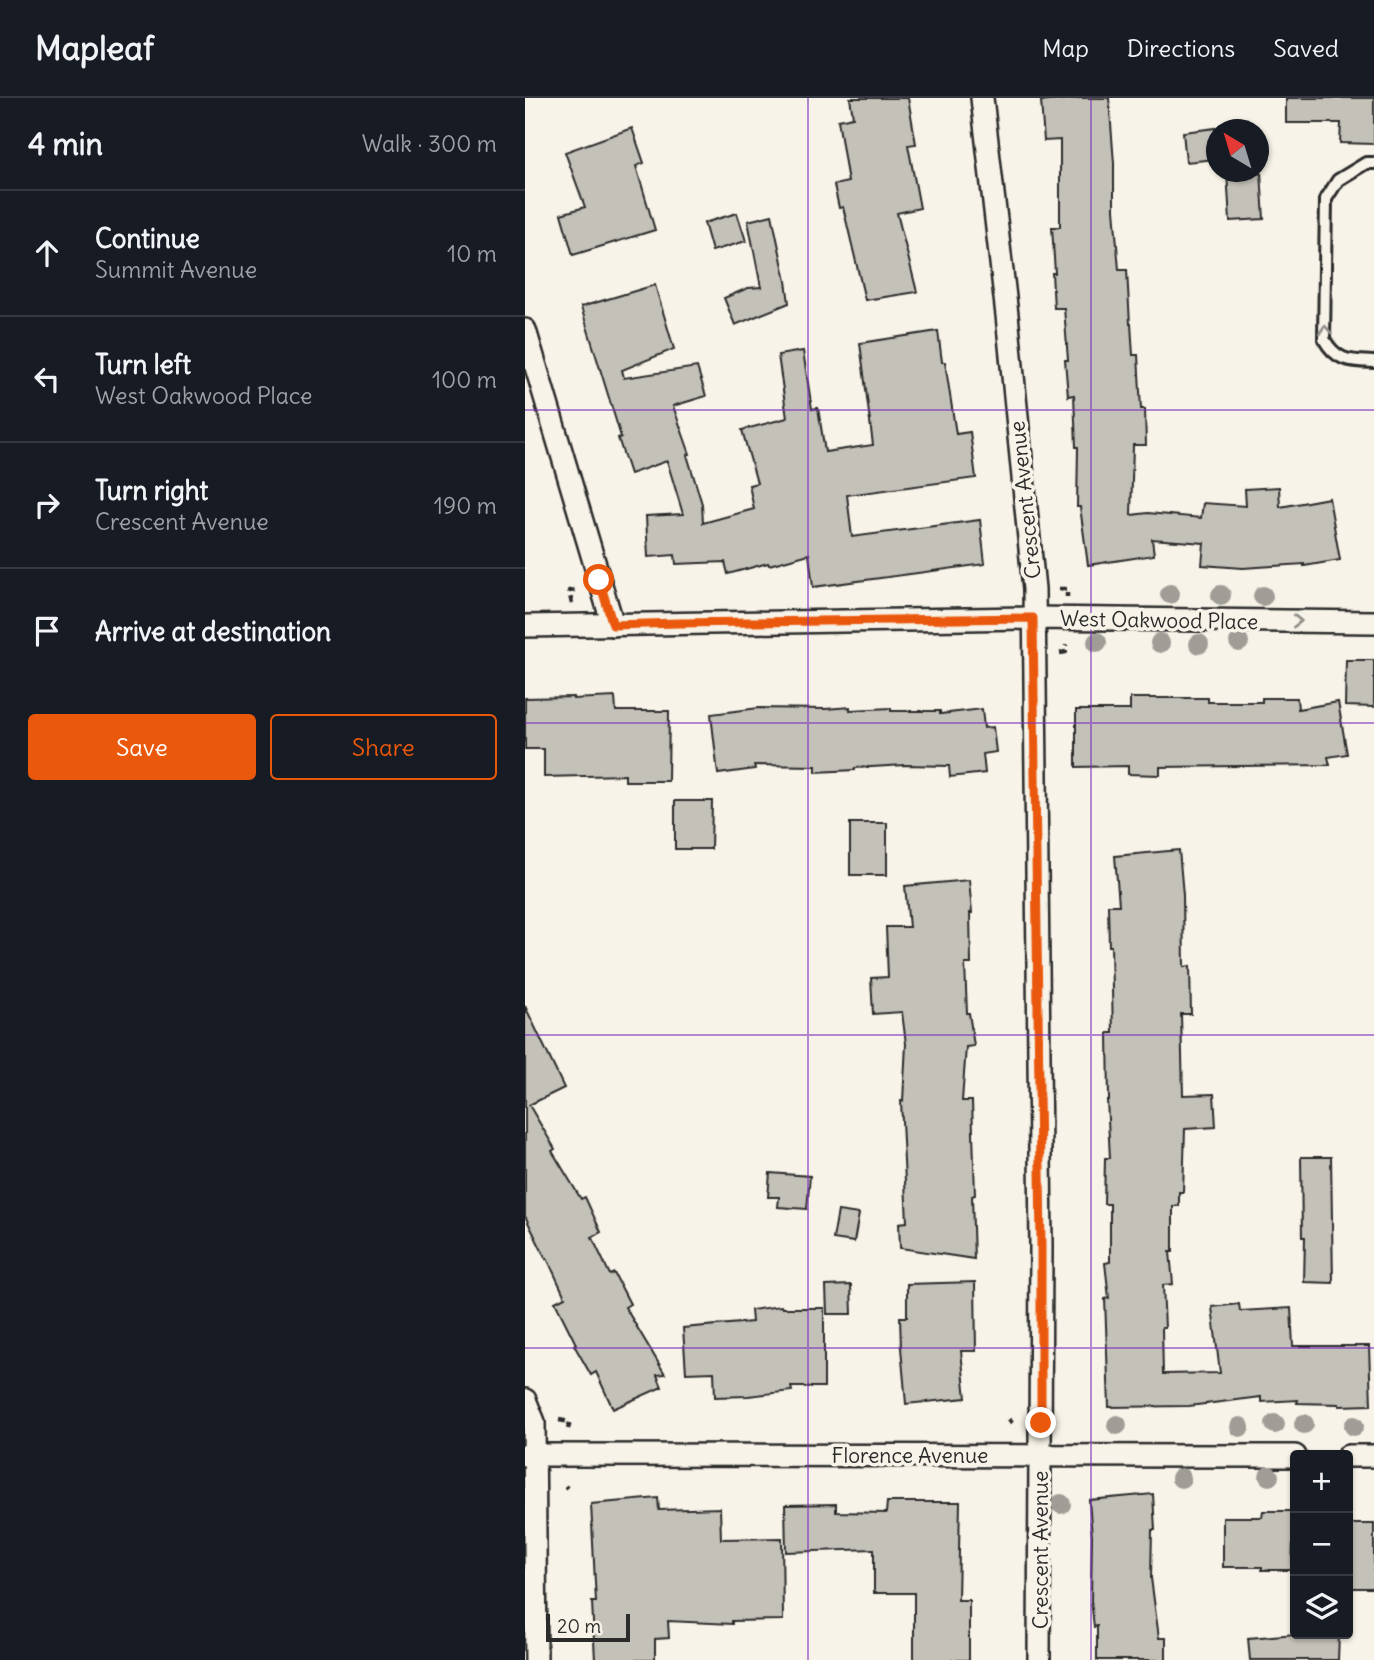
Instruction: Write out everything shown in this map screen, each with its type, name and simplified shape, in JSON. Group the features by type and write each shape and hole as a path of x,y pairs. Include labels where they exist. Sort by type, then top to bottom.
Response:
{"street":[{"name":"Crescent Avenue","path":"982,98 1034,589 1041,1246 1039,1660"},
{"path":"525,330 613,625"},
{"name":"West Oakwood Place","path":"525,625 1033,618 1374,622"},
{"path":"525,1400 534,1422 530,1455 537,1660"},
{"name":"Florence Avenue","path":"530,1455 1290,1456"},
{"path":"1353,1456 1374,1456"}],"lane":[{"path":"1374,163 1366,163 1338,180 1326,199 1324,339 1331,352 1349,361 1374,362"}],"path":[{"path":"1059,589 1067,589"},
{"path":"571,600 569,591 577,590"},
{"path":"1060,653 1066,652 1066,645"},
{"path":"559,1420 570,1422 568,1429"}],"building":[{"path":"850,98 908,98 916,144 908,145 920,208 897,213 917,292 865,300 843,207 839,208 834,185 848,182 838,120 853,117"},
{"path":"1109,98 1119,270 1127,270 1133,355 1138,355 1141,409 1145,409 1146,445 1133,445 1131,515 1148,513 1201,518 1203,503 1246,506 1245,489 1279,487 1280,507 1329,498 1340,560 1304,566 1243,568 1202,565 1204,543 1152,539 1154,555 1088,565 1080,507 1077,507 1078,447 1074,395 1068,396 1064,308 1054,308 1052,227 1060,227 1060,140 1044,141 1041,101"},
{"path":"1286,98 1374,98 1374,144 1340,143 1341,123 1286,123"},
{"path":"632,128 644,163 636,166 655,230 573,255 561,214 585,207 565,152"},
{"path":"1206,129 1206,160 1186,162 1183,132"},
{"path":"1228,182 1262,182 1264,219 1230,221"},
{"path":"737,213 746,241 712,251 704,223"},
{"path":"772,215 789,303 735,325 724,298 748,288 761,287 748,221"},
{"path":"655,285 674,349 622,370 624,378 697,367 706,396 673,406 690,454 687,455 702,504 703,523 754,509 749,485 757,483 742,430 787,418 778,355 803,351 812,409 818,408 825,452 873,445 860,343 938,331 956,434 970,432 976,478 847,495 852,537 980,520 985,564 813,587 809,554 728,574 725,562 676,564 675,555 648,557 646,516 683,514 667,461 630,474 581,307"},
{"path":"1346,660 1374,660 1374,707 1345,706"},
{"path":"615,697 616,711 669,711 668,781 625,781 625,775 544,777 544,749 525,749 525,698"},
{"path":"1130,698 1208,698 1208,702 1262,702 1262,698 1297,698 1298,709 1338,702 1347,754 1328,757 1330,765 1160,767 1160,775 1128,774 1128,766 1076,767 1076,710 1130,710"},
{"path":"850,707 850,710 891,708 891,711 940,711 940,714 982,709 984,728 993,727 996,752 983,754 985,773 950,777 949,766 905,765 816,772 816,766 754,765 755,769 718,774 711,714 759,708"},
{"path":"675,801 712,801 711,849 675,849"},
{"path":"850,823 887,823 887,875 850,875"},
{"path":"1179,850 1184,967 1190,966 1191,1014 1181,1014 1183,1095 1214,1094 1216,1127 1185,1129 1183,1192 1179,1192 1179,1206 1173,1206 1173,1252 1170,1252 1173,1284 1163,1285 1163,1374 1220,1373 1212,1307 1239,1304 1240,1311 1291,1308 1293,1346 1369,1346 1371,1405 1339,1406 1297,1403 1298,1400 1261,1402 1261,1397 1189,1406 1109,1407 1105,1299 1109,1298 1105,1263 1110,1262 1110,1204 1104,1204 1105,1158 1110,1158 1108,1033 1113,1033 1108,905 1119,905 1115,856"},
{"path":"969,880 972,913 971,964 965,964 967,1013 974,1046 966,1047 962,1101 972,1101 974,1259 900,1248 899,1223 907,1222 901,1101 906,1044 902,1012 873,1014 871,978 888,977 886,927 909,927 905,886"},
{"path":"525,1006 564,1088 529,1105 555,1149 552,1151 581,1199 585,1197 601,1232 592,1237 610,1275 614,1273 630,1304 625,1307 665,1374 657,1375 662,1387 613,1409 596,1372 591,1375 574,1345 576,1344 555,1302 565,1297 525,1216"},
{"path":"1301,1157 1331,1157 1333,1283 1304,1282"},
{"path":"770,1173 810,1176 807,1209 778,1207 779,1197 768,1197"},
{"path":"838,1211 859,1214 854,1242 833,1239"},
{"path":"975,1282 976,1351 961,1351 966,1398 906,1404 900,1317 907,1317 907,1284"},
{"path":"851,1285 852,1314 827,1314 826,1286"},
{"path":"781,1306 824,1308 824,1387 791,1387 792,1391 715,1397 714,1372 686,1373 683,1328 752,1322 751,1310"},
{"path":"1153,1494 1155,1530 1152,1530 1151,1578 1159,1638 1166,1638 1166,1660 1097,1660 1097,1626 1094,1627 1091,1600 1092,1536 1089,1500"},
{"path":"658,1498 659,1510 720,1508 721,1539 782,1538 783,1620 732,1621 732,1624 668,1621 669,1638 655,1639 655,1660 595,1660 592,1602 596,1602 591,1504"},
{"path":"887,1502 960,1502 958,1600 969,1600 969,1660 914,1660 914,1593 874,1593 874,1549 786,1552 785,1505 836,1504 836,1512 886,1513"},
{"path":"1263,1511 1290,1511 1290,1570 1223,1567 1223,1517 1262,1517"},
{"path":"1353,1524 1374,1524 1374,1588 1353,1588"},
{"path":"1290,1635 1290,1639 1339,1639 1338,1660 1250,1660 1248,1638"}],"route":[{"path":"599,580 613,625 1033,618 1041,1423"}]}
